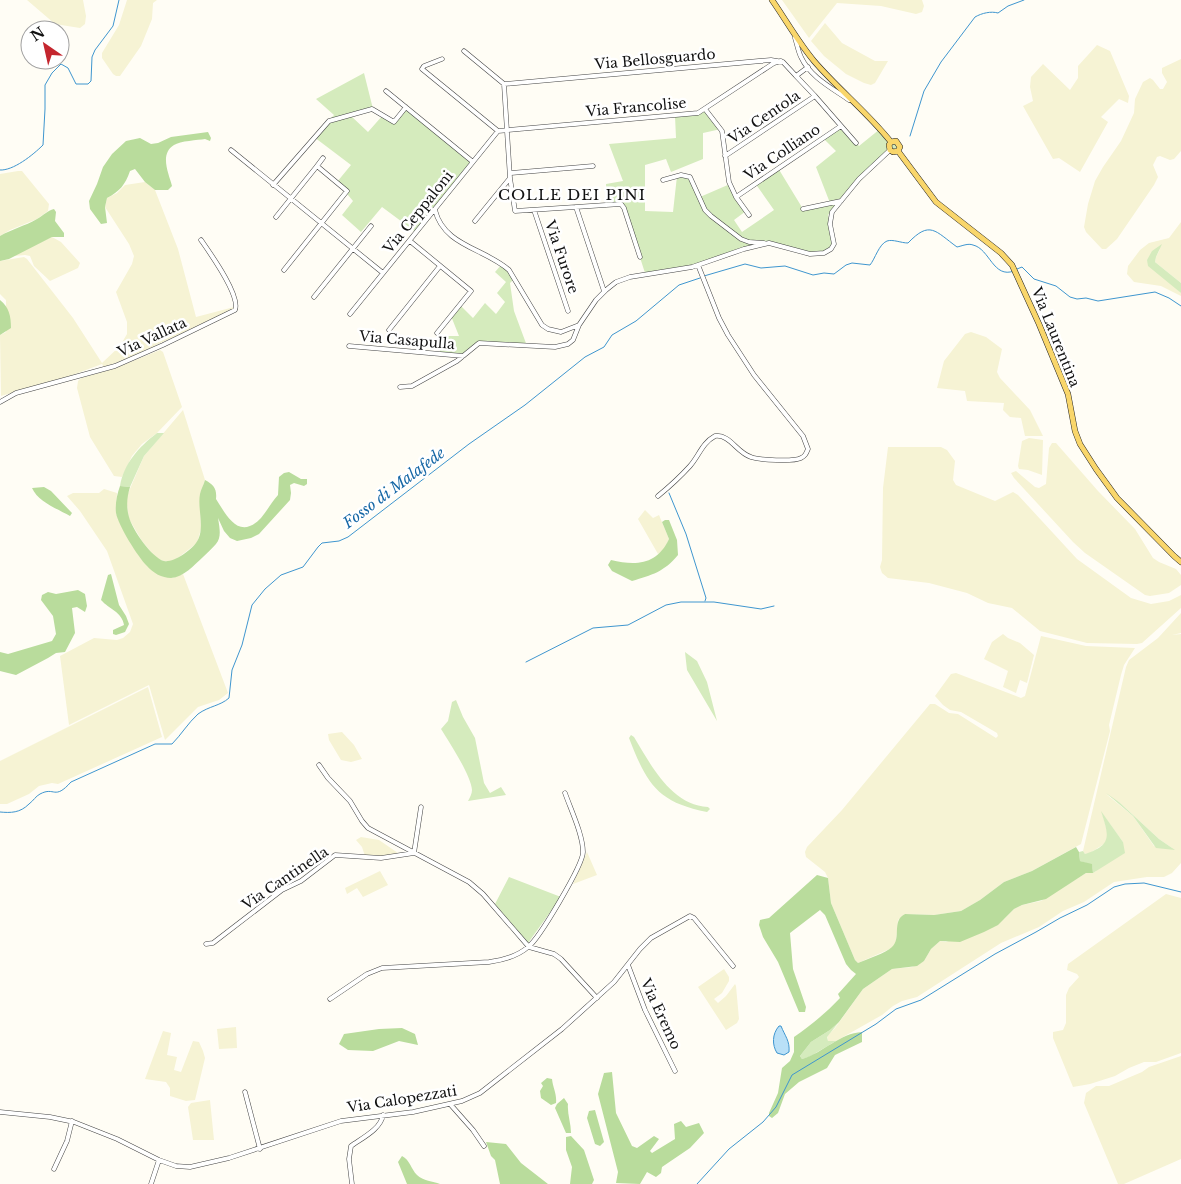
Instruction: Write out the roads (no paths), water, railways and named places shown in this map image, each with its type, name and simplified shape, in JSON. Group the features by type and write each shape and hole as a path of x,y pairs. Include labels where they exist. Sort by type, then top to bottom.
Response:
{"main road":[{"name":"Via Laurentina","path":"772,0 792,31 826,74 875,122 891,142 899,143 898,151 933,198 1002,253 1016,270 1068,394 1075,430 1080,444 1118,498 1181,562"},
{"path":"891,142 890,150 893,152 898,151"}],"street":[{"path":"792,31 802,59 819,80 857,106"},
{"path":"800,52 802,49 806,49"},
{"path":"464,51 504,84 510,178 515,211 622,205 640,257"},
{"path":"442,58 422,69 498,131 507,130"},
{"path":"770,60 770,66"},
{"name":"Via Bellosguardo","path":"504,84 770,60 781,61"},
{"path":"781,61 856,143"},
{"name":"Via Francolise","path":"507,130 698,113 774,63 781,61"},
{"path":"796,76 808,67"},
{"path":"386,90 473,162"},
{"name":"Via Centola","path":"725,156 815,96"},
{"path":"273,185 329,120 372,109 394,122 406,107"},
{"path":"705,110 722,131 728,178 736,196 749,216"},
{"name":"Via Colliano","path":"736,196 841,126"},
{"name":"Via Ceppaloni","path":"350,314 498,131"},
{"path":"231,150 384,273"},
{"path":"664,180 679,175 690,177 705,210 744,240 769,243 810,254 828,252 833,248 834,244 830,216 863,175 890,150"},
{"path":"276,217 323,158"},
{"path":"284,270 347,191 317,166"},
{"path":"511,173 592,166"},
{"path":"475,222 510,178"},
{"path":"803,209 841,201"},
{"path":"576,207 604,291 616,282 637,275 698,265 744,249 769,243"},
{"path":"435,210 440,223 452,237 500,263 509,270 541,323 546,328 561,332 580,326"},
{"name":"Via Furore","path":"534,210 568,311"},
{"path":"314,297 371,226"},
{"name":"Via Vallata","path":"0,402 16,393 125,362 235,310 237,307 230,287 201,240"},
{"path":"410,242 471,291 437,333"},
{"path":"658,496 690,466 700,450 715,436 724,437 746,455 753,458 795,460 803,457 807,451 807,444 803,436 754,375 736,348 719,318 698,265"},
{"path":"389,330 440,266"},
{"name":"Via Casapulla","path":"400,387 411,387 481,343 560,347 573,340 580,326 604,291"},
{"name":"Via Casapulla","path":"349,346 463,356"},
{"path":"319,764 366,825 473,885 529,947 554,954 562,959 597,998"},
{"path":"330,999 380,968 490,962 506,959 529,947 570,884 583,856 582,843 566,793"},
{"path":"414,853 421,807"},
{"name":"Via Cantinella","path":"206,944 213,943 282,890 299,883 335,855 377,858 414,853"},
{"name":"Via Calopezzati","path":"0,1112 50,1117 72,1122 117,1139 159,1160 179,1166 196,1166 260,1149 334,1123 414,1112 468,1100 480,1094 556,1034 597,998 614,982 653,936 692,916 733,966"},
{"name":"Via Eremo","path":"628,965 645,1010 676,1071"},
{"path":"245,1092 260,1149"},
{"path":"450,1104 473,1130 484,1146"},
{"path":"352,1184 349,1159 352,1146 378,1126 382,1121 382,1115"},
{"path":"54,1169 67,1141 72,1122"},
{"path":"151,1184 159,1160"}],"water":[{"path":"779,1026 781,1026 789,1045 789,1052 784,1055 777,1053 775,1050 774,1036"}],"waterway":[{"path":"0,170 17,165 43,145 45,85 52,73 61,64 68,68 76,84 88,84 91,81 92,57 113,26 119,0"},
{"path":"910,136 924,91 941,62 975,17 986,13 998,13 1008,6 1024,0"},
{"path":"704,276 745,264 761,268 785,266 813,275 834,274 852,263 870,265 879,248 887,241 908,243 927,230 938,233 957,247 973,245 984,252 1001,271 1014,271"},
{"path":"1017,269 1022,267 1034,279 1056,286 1070,297 1077,299 1086,298 1098,301 1155,292 1181,306"},
{"name":"Fosso di Malafede","path":"0,812 19,811 40,794 49,791 61,791 71,782 155,744 172,744 198,714 229,698 232,670 242,645 252,605 265,589 281,575 303,567 322,543 339,541 348,537 469,444 525,405 585,357 604,347 612,335 636,321 679,285 700,278"},
{"path":"669,493 686,534 706,598 705,601"},
{"path":"526,662 593,628 628,625 666,605 681,602 714,602 761,609 774,606"},
{"path":"697,1184 729,1149 763,1122 776,1107 792,1075 876,1024 896,1009 921,1000 995,954 1087,905 1114,887 1125,884 1144,883 1181,892"}],"district":[{"name":"COLLE DEI PINI","path":"572,195"}]}
